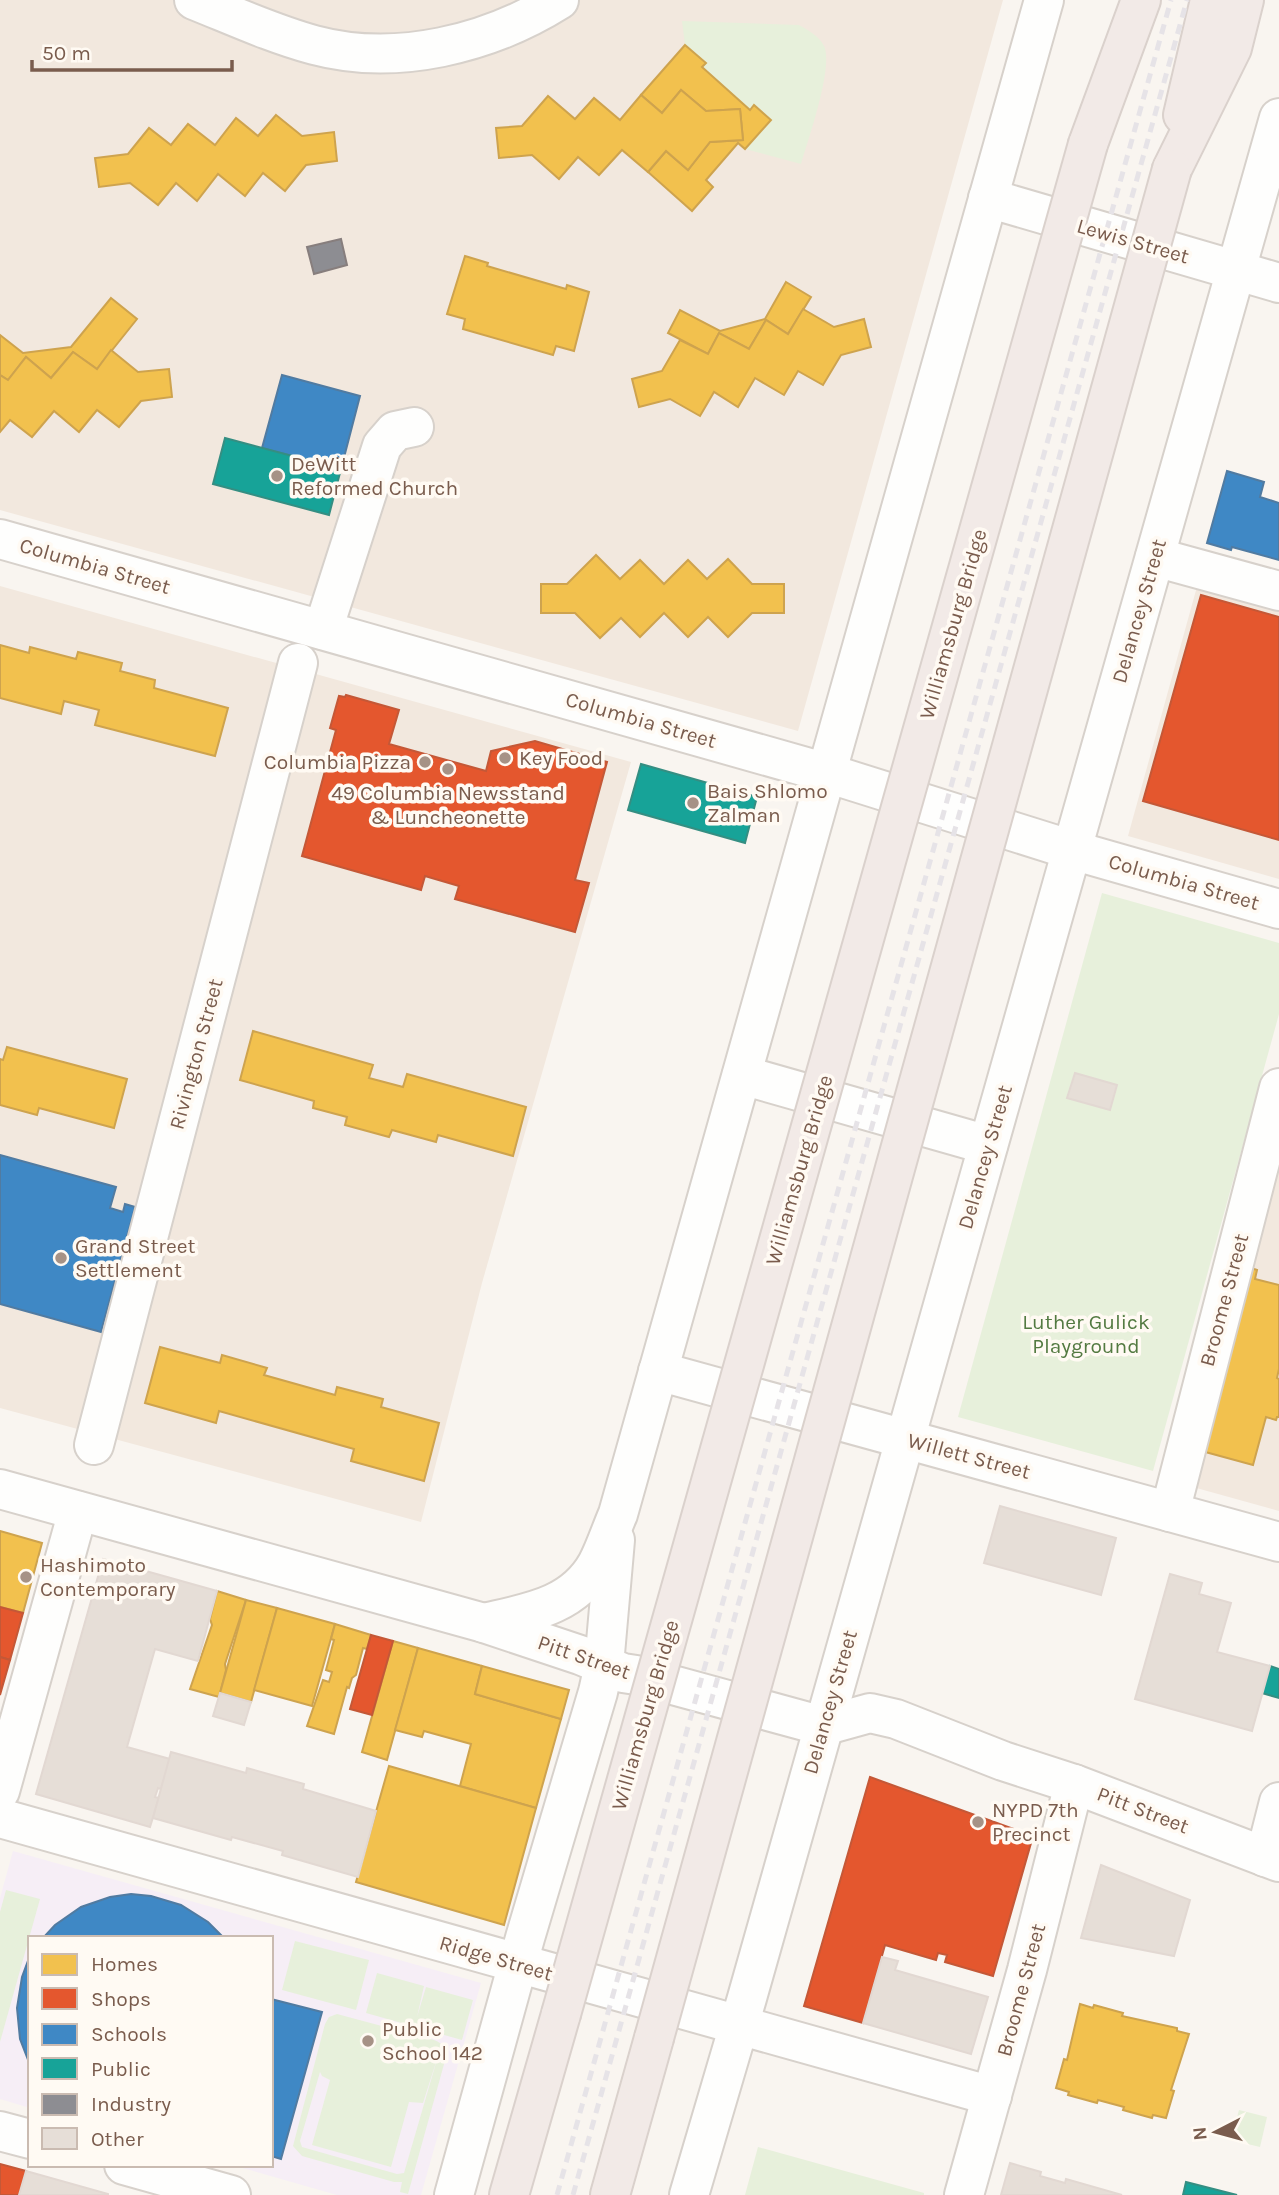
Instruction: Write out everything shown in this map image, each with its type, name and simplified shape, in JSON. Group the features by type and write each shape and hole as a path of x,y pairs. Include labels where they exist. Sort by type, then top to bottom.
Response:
{"highway":[{"name":"Williamsburg Bridge","path":"509,2195 1088,144 1118,0"},
{"name":"Williamsburg Bridge","path":"1088,144 1141,0"},
{"path":"610,2195 1172,169 1210,0"},
{"path":"1172,169 1232,48 1244,0"}],"street":[{"path":"194,0 273,33 317,46 365,52 417,51 462,44 501,31 559,0"},
{"path":"484,1623 546,1609 574,1592 587,1580 597,1563 618,1514 1044,0"},
{"name":"Delancey Street","path":"689,2195 1279,118"},
{"name":"Lewis Street","path":"988,198 1279,282"},
{"path":"323,630 382,446 395,431 414,427"},
{"name":"Columbia Street","path":"0,539 827,773 1072,850 1279,909"},
{"path":"1155,557 1279,591"},
{"name":"Rivington Street","path":"94,1445 298,663"},
{"path":"742,1075 988,1145"},
{"name":"Broome Street","path":"1170,1511 1279,1088"},
{"name":"Willett Street","path":"658,1371 1279,1542"},
{"name":"Pitt Street","path":"0,1489 484,1623 623,1673 823,1726 870,1713 883,1716 1003,1761 1074,1784 1272,1860"},
{"path":"0,1791 78,1511"},
{"path":"454,2195 598,1692 604,1665 618,1514"},
{"name":"Broome Street","path":"964,2195 1027,1970 1074,1784"},
{"path":"1272,1860 1279,1802"},
{"name":"Ridge Street","path":"0,1818 992,2096"},
{"path":"0,2131 28,2138"},
{"path":"131,2167 231,2195"}],"shaded area":[{"path":"0,0 1003,0 798,731 0,510"},
{"path":"1198,583 1279,605 1279,879 1128,836"},
{"path":"0,586 631,762 482,1283 421,1522 0,1408"},
{"path":"1279,1115 1279,1511 1182,1484"},
{"name":"Public School 142","path":"13,1851 481,1983 421,2195 337,2195 239,2167 273,2167 273,1936 28,1936 28,2107 0,2099 0,1898"}],"green space":[{"path":"682,21 799,25 819,39 824,46 826,70 801,164 745,149 770,120 754,105 750,110 702,67 705,63 685,45"},
{"name":"Luther Gulick Playground","path":"1102,893 1279,943 1279,1014 1153,1471 958,1417"},
{"path":"6,1890 40,1899 0,2042 0,1912"},
{"path":"295,1941 369,1960 356,2010 282,1990"},
{"path":"377,1973 424,1986 417,2017 426,1987 473,2000 462,2040 366,2013"},
{"path":"337,2014 434,2040 444,2048 446,2057 408,2194 400,2192 402,2182 302,2156 293,2146 329,2017","holes":["438,2056 404,2173 397,2174 302,2147 300,2141 320,2072 330,2080 312,2145 391,2167 409,2102 423,2103"]},
{"path":"1239,2110 1267,2117 1260,2147 1231,2140"},
{"path":"758,2147 924,2193 924,2195 745,2195"}],"building: Homes":[{"path":"685,45 706,63 702,67 750,110 754,105 771,120 745,149 738,143 706,180 713,187 692,211 648,172 666,151 688,170 710,142 743,140 740,109 706,111 681,90 662,113 641,95"},
{"path":"681,90 706,111 740,109 743,140 710,142 688,170 666,151 648,172 622,150 599,175 578,157 559,179 532,155 499,158 496,128 522,126 548,96 575,119 594,98 620,120 641,95 662,113"},
{"path":"276,115 302,136 334,132 337,161 306,165 285,191 263,173 245,196 218,174 197,201 176,183 158,205 130,183 99,187 95,158 128,154 149,128 171,145 188,124 215,145 236,118 258,136"},
{"path":"465,256 488,263 487,266 566,289 567,285 589,292 574,351 556,346 553,355 463,329 465,319 447,314"},
{"path":"786,282 811,297 788,334 766,320 749,349 719,333 708,354 668,333 680,310 720,331 765,319"},
{"path":"111,298 137,319 97,369 73,352 51,378 26,357 8,380 0,375 0,335 23,353 71,347"},
{"path":"803,309 834,327 864,319 871,347 841,355 823,385 798,371 784,395 755,378 738,407 714,392 700,416 670,399 639,407 632,379 662,371 680,340 708,354 719,333 749,349 766,320 788,334"},
{"path":"111,350 138,372 169,369 172,397 141,401 119,427 97,410 79,432 54,411 32,437 10,420 0,432 0,375 8,380 26,357 51,378 73,352 97,369"},
{"path":"596,555 620,579 640,560 664,584 688,560 707,579 728,559 752,584 784,584 784,613 752,613 728,637 708,617 688,637 664,613 640,637 621,618 600,638 575,613 541,613 541,584 567,584"},
{"path":"0,645 29,653 30,647 76,659 78,652 122,663 120,671 155,680 154,688 228,708 215,756 95,725 99,710 64,701 61,714 0,698"},
{"path":"253,1031 373,1065 369,1078 403,1087 407,1074 526,1107 513,1156 438,1135 436,1142 392,1130 389,1137 345,1125 347,1117 313,1108 314,1101 240,1080"},
{"path":"7,1047 127,1079 114,1128 39,1108 37,1115 0,1105 0,1059 3,1060"},
{"path":"1248,1267 1257,1270 1255,1279 1279,1285 1279,1417 1276,1420 1266,1417 1253,1465 1198,1450"},
{"path":"160,1347 220,1363 222,1355 267,1368 264,1375 335,1395 337,1387 383,1399 381,1407 439,1423 424,1481 351,1461 354,1449 219,1411 216,1423 145,1403"},
{"path":"0,1531 42,1543 23,1613 0,1607"},
{"path":"217,1591 246,1600 225,1664 219,1697 190,1689 212,1625 210,1619"},
{"path":"246,1600 277,1608 251,1702 220,1693"},
{"path":"277,1608 335,1624 312,1706 254,1690"},
{"path":"335,1624 371,1635 367,1649 363,1648 356,1675 349,1688 347,1687 334,1734 307,1726 323,1680 329,1682 332,1672 326,1670"},
{"path":"393,1641 418,1648 387,1760 362,1752"},
{"path":"418,1648 482,1666 475,1694 561,1719 536,1808 460,1786 471,1744 424,1731 422,1737 395,1730"},
{"path":"482,1666 569,1690 561,1719 475,1694"},
{"path":"389,1766 536,1808 504,1925 356,1882"},
{"path":"1080,2004 1093,2008 1094,2005 1123,2013 1122,2016 1177,2028 1177,2031 1189,2034 1171,2090 1174,2091 1166,2118 1153,2115 1152,2118 1098,2100 1097,2103 1068,2095 1069,2092 1056,2088 1064,2059 1067,2060"}],"building: Shops":[{"path":"1201,595 1279,617 1279,840 1143,801"},
{"path":"346,695 399,710 389,744 486,771 491,751 535,741 607,762 575,880 589,883 575,932 455,899 459,886 425,876 421,890 302,856 336,730 330,728 339,696"},
{"path":"0,1607 23,1613 10,1660 0,1657"},
{"path":"371,1635 393,1641 372,1715 350,1709"},
{"path":"0,1657 10,1660 0,1695"},
{"path":"870,1777 1033,1836 993,1976 945,1962 947,1955 938,1953 936,1960 885,1945 863,2023 804,2006"},
{"path":"0,2164 26,2171 19,2195 0,2195"}],"building: Schools":[{"path":"282,375 360,396 341,469 262,448"},
{"path":"1227,471 1264,482 1260,497 1279,503 1279,560 1207,543"},
{"name":"Grand Street Settlement","path":"0,1155 116,1187 110,1208 123,1212 125,1204 135,1207 101,1332 0,1304"},
{"path":"131,1894 151,1896 181,1905 208,1922 222,1936 45,1936 55,1925 81,1907 110,1897"},
{"path":"28,1961 28,2060 20,2039 17,2008 22,1977"},
{"path":"273,2000 322,2012 281,2159 273,2157"}],"building: Public":[{"name":"DeWitt Reformed Church","path":"225,438 341,469 329,515 213,484"},
{"name":"Bais Shlomo Zalman","path":"641,764 757,797 745,843 628,810"},
{"path":"1270,1666 1279,1669 1279,1698 1262,1693"},
{"path":"1186,2182 1237,2195 1183,2195"}],"building: Industry":[{"path":"341,239 347,265 314,274 307,247"}],"building: Other":[{"path":"1075,1073 1117,1085 1110,1110 1067,1098"},
{"path":"1000,1506 1116,1538 1101,1595 984,1563"},
{"path":"103,1559 217,1591 198,1661 155,1649 127,1747 170,1759 161,1789 158,1788 155,1797 159,1798 150,1827 36,1794"},
{"path":"1170,1574 1202,1583 1199,1594 1231,1603 1217,1652 1270,1666 1252,1731 1135,1699"},
{"path":"220,1693 251,1702 244,1725 213,1716"},
{"path":"171,1752 246,1773 247,1768 304,1784 303,1789 376,1811 358,1877 282,1855 283,1851 232,1837 231,1840 153,1818"},
{"path":"1101,1865 1190,1900 1174,1956 1081,1938"},
{"path":"882,1957 898,1961 895,1970 988,1997 971,2054 863,2023"},
{"path":"1010,2163 1041,2172 1040,2176 1065,2183 1066,2179 1122,2195 1001,2195"},
{"path":"26,2171 108,2194 108,2195 19,2195"}],"railway":[{"path":"557,2195 1171,0"},
{"path":"573,2195 1187,0"}],"place":[{"name":"DeWitt Reformed Church","path":"277,476"},
{"name":"Key Food","path":"505,758"},
{"name":"Columbia Pizza","path":"425,762"},
{"name":"49 Columbia Newsstand & Luncheonette","path":"448,769"},
{"name":"Bais Shlomo Zalman","path":"693,803"},
{"name":"Grand Street Settlement","path":"61,1258"},
{"name":"Hashimoto Contemporary","path":"26,1577"},
{"name":"NYPD 7th Precinct","path":"978,1822"},
{"name":"Public School 142","path":"368,2041"}]}
